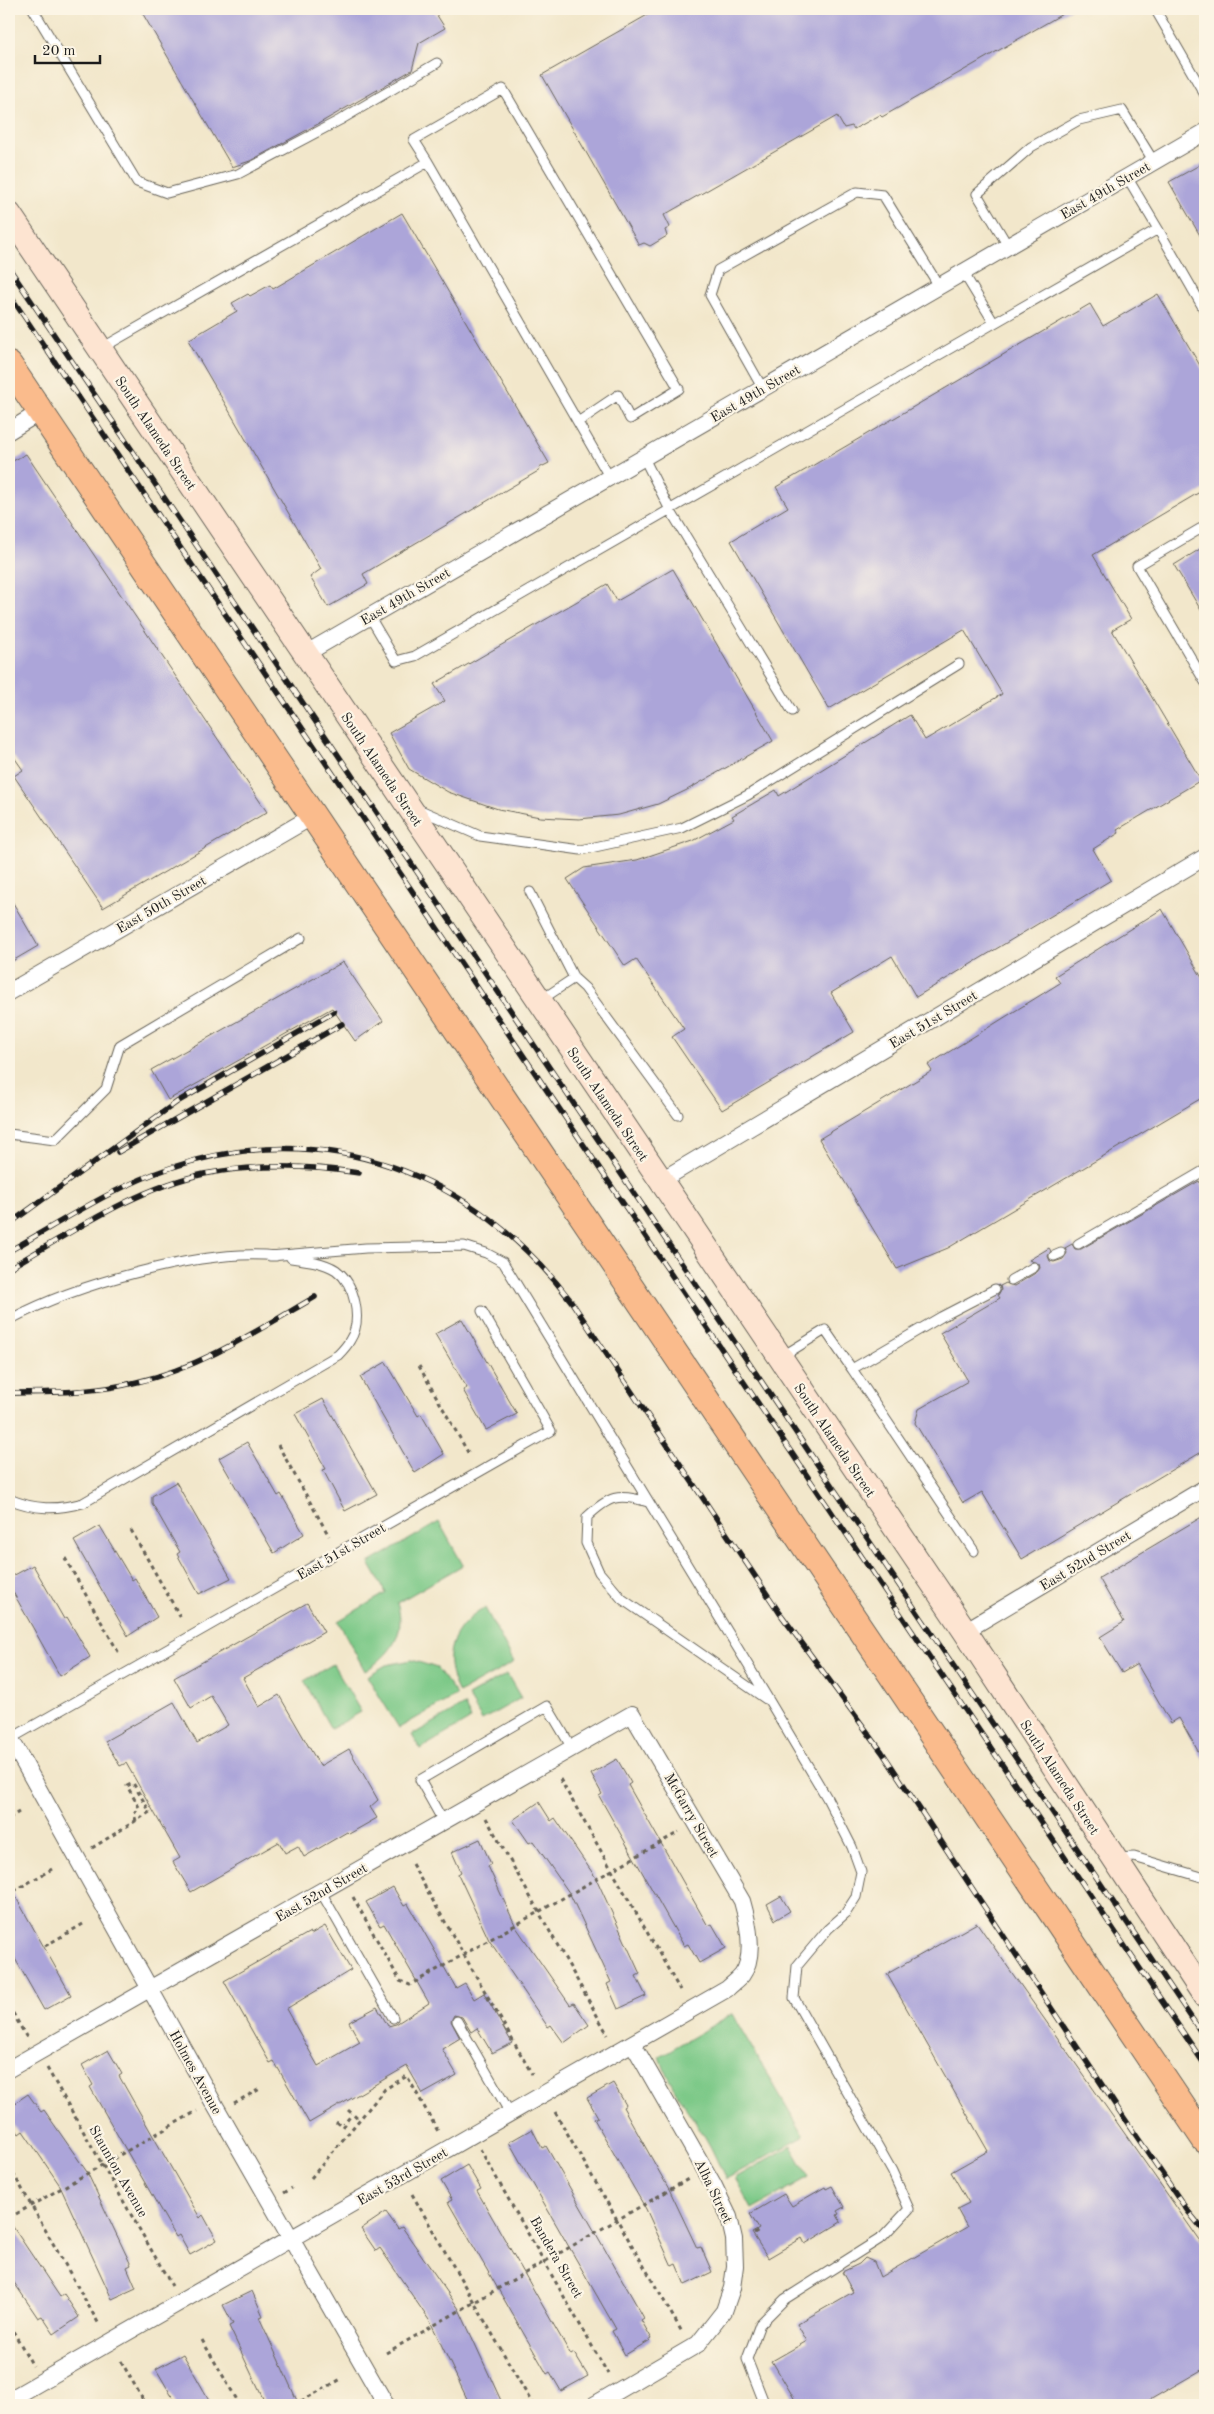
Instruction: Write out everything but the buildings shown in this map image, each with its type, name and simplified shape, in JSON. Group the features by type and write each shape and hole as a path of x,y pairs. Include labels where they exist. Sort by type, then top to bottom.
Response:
{"main road":[{"path":"9,365 1205,2140"}],"street":[{"name":"East 49th Street","path":"304,654 1205,132"},
{"name":"South Alameda Street","path":"9,214 538,1001 965,1631 1205,1996"},
{"path":"9,431 40,412"},
{"name":"East 50th Street","path":"9,992 312,816"},
{"name":"East 51st Street","path":"660,1181 1205,857"},
{"name":"East 52nd Street","path":"965,1631 1205,1488"},
{"name":"East 52nd Street","path":"9,2069 632,1714"},
{"name":"McGarry Street","path":"632,1714 742,1902 747,1919"},
{"name":"Holmes Avenue","path":"10,1738 386,2405"},
{"name":"East 53rd Street","path":"9,2400 727,1989 743,1974 749,1954 747,1919"},
{"name":"Alba Street","path":"633,2044 713,2184 729,2217 734,2239 735,2266 732,2288 724,2311 692,2339"},
{"path":"594,2405 692,2339"}],"lane":[{"path":"33,9 137,182 166,193 238,174 340,120 437,63"},
{"path":"1155,9 1205,95"},
{"path":"578,422 618,395 630,419 679,389 504,89 414,140 610,478"},
{"path":"1008,246 977,194 1039,142 1079,120 1122,110 1154,162"},
{"path":"100,350 428,162"},
{"path":"1127,177 1205,311"},
{"path":"763,389 710,295 718,270 857,192 883,195 939,286"},
{"path":"370,617 396,660 415,656 1158,230"},
{"path":"963,272 994,324"},
{"path":"644,458 670,510 792,710"},
{"path":"1205,526 1137,566 1205,682"},
{"path":"405,803 480,836 581,850 682,828 748,795 959,664"},
{"path":"530,892 574,978 585,988 678,1115"},
{"path":"9,1134 55,1140 106,1089 120,1045 301,938"},
{"path":"538,1001 574,978"},
{"path":"1078,1244 1205,1170"},
{"path":"9,1320 91,1286 153,1269 223,1257 270,1256 366,1248 464,1246 486,1252 503,1262 827,1798 852,1847 861,1872 856,1897 845,1914 828,1929 797,1966 794,1998 892,2171 909,2209 883,2237 785,2299 760,2324 748,2360 765,2405"},
{"path":"9,1499 46,1510 83,1503 338,1355 351,1339 355,1326 356,1310 348,1282 336,1270 319,1263 270,1256"},
{"path":"1011,1280 1034,1267"},
{"path":"852,1369 941,1317 995,1289"},
{"name":"East 51st Street","path":"10,1738 551,1431 482,1311"},
{"path":"780,1358 826,1330 974,1551"},
{"path":"648,1502 628,1496 604,1501 587,1517 586,1543 600,1572 622,1598 769,1701"},
{"path":"443,1821 420,1780 547,1706 572,1748"},
{"path":"1114,1858 1134,1857 1205,1878"},
{"path":"321,1892 393,2018"},
{"path":"457,2021 510,2113"}],"path":[{"path":"418,1366 470,1456"},
{"path":"278,1446 329,1536"},
{"path":"131,1530 182,1620"},
{"path":"65,1558 120,1655"},
{"path":"560,1780 680,1990"},
{"path":"98,1844 136,1821 152,1811 133,1783 127,1786 139,1807 134,1814 136,1821"},
{"path":"482,1811 611,2040"},
{"path":"9,1818 19,1812"},
{"path":"353,1897 400,1981 410,1985 682,1831"},
{"path":"412,1864 532,2074"},
{"path":"14,1891 52,1869"},
{"path":"45,1946 83,1924"},
{"path":"9,2006 24,2035 31,2042"},
{"name":"Staunton Avenue","path":"45,2063 174,2291"},
{"path":"311,2178 385,2089 407,2076 436,2127"},
{"path":"241,2099 260,2089"},
{"path":"348,2110 359,2120"},
{"path":"555,2112 680,2330 692,2339"},
{"path":"9,2218 192,2114"},
{"path":"336,2122 342,2126 352,2114"},
{"name":"Bandera Street","path":"478,2144 610,2377"},
{"path":"9,2166 103,2331"},
{"path":"386,2353 693,2176"},
{"path":"412,2194 533,2405"},
{"path":"754,2234 760,2231"},
{"path":"9,2324 36,2371"},
{"path":"202,2340 240,2405"},
{"path":"121,2361 146,2405"},
{"path":"294,2405 343,2378"}],"green space":[{"path":"439,1522 463,1565 397,1603 400,1625 394,1643 382,1658 365,1671 338,1621 386,1593 369,1563"},
{"path":"485,1608 514,1662 459,1693 450,1667 452,1644 464,1624"},
{"path":"412,1660 437,1668 457,1695 399,1728 367,1676 386,1665"},
{"path":"333,1664 361,1712 331,1729 304,1681"},
{"path":"507,1674 521,1698 482,1720 468,1696"},
{"path":"464,1705 471,1719 420,1749 412,1735"},
{"path":"732,2014 804,2136 726,2179 708,2142 668,2078 660,2056"},
{"path":"791,2146 809,2177 752,2209 735,2178"}],"railway":[{"path":"9,268 1205,2038"},
{"path":"9,294 1205,2065"},
{"path":"9,1224 177,1102 334,1012"},
{"path":"118,1152 342,1024"},
{"path":"9,1251 108,1195 170,1168 228,1153 284,1148 339,1153 392,1167 442,1189 489,1219 532,1256 571,1301 779,1612 882,1752 1118,2109 1187,2210 1205,2232"},
{"path":"9,1268 128,1201 153,1190 204,1174 262,1167 320,1168 359,1173"},
{"path":"9,1393 105,1388 121,1386 161,1375 184,1367 229,1346 315,1297"}]}
